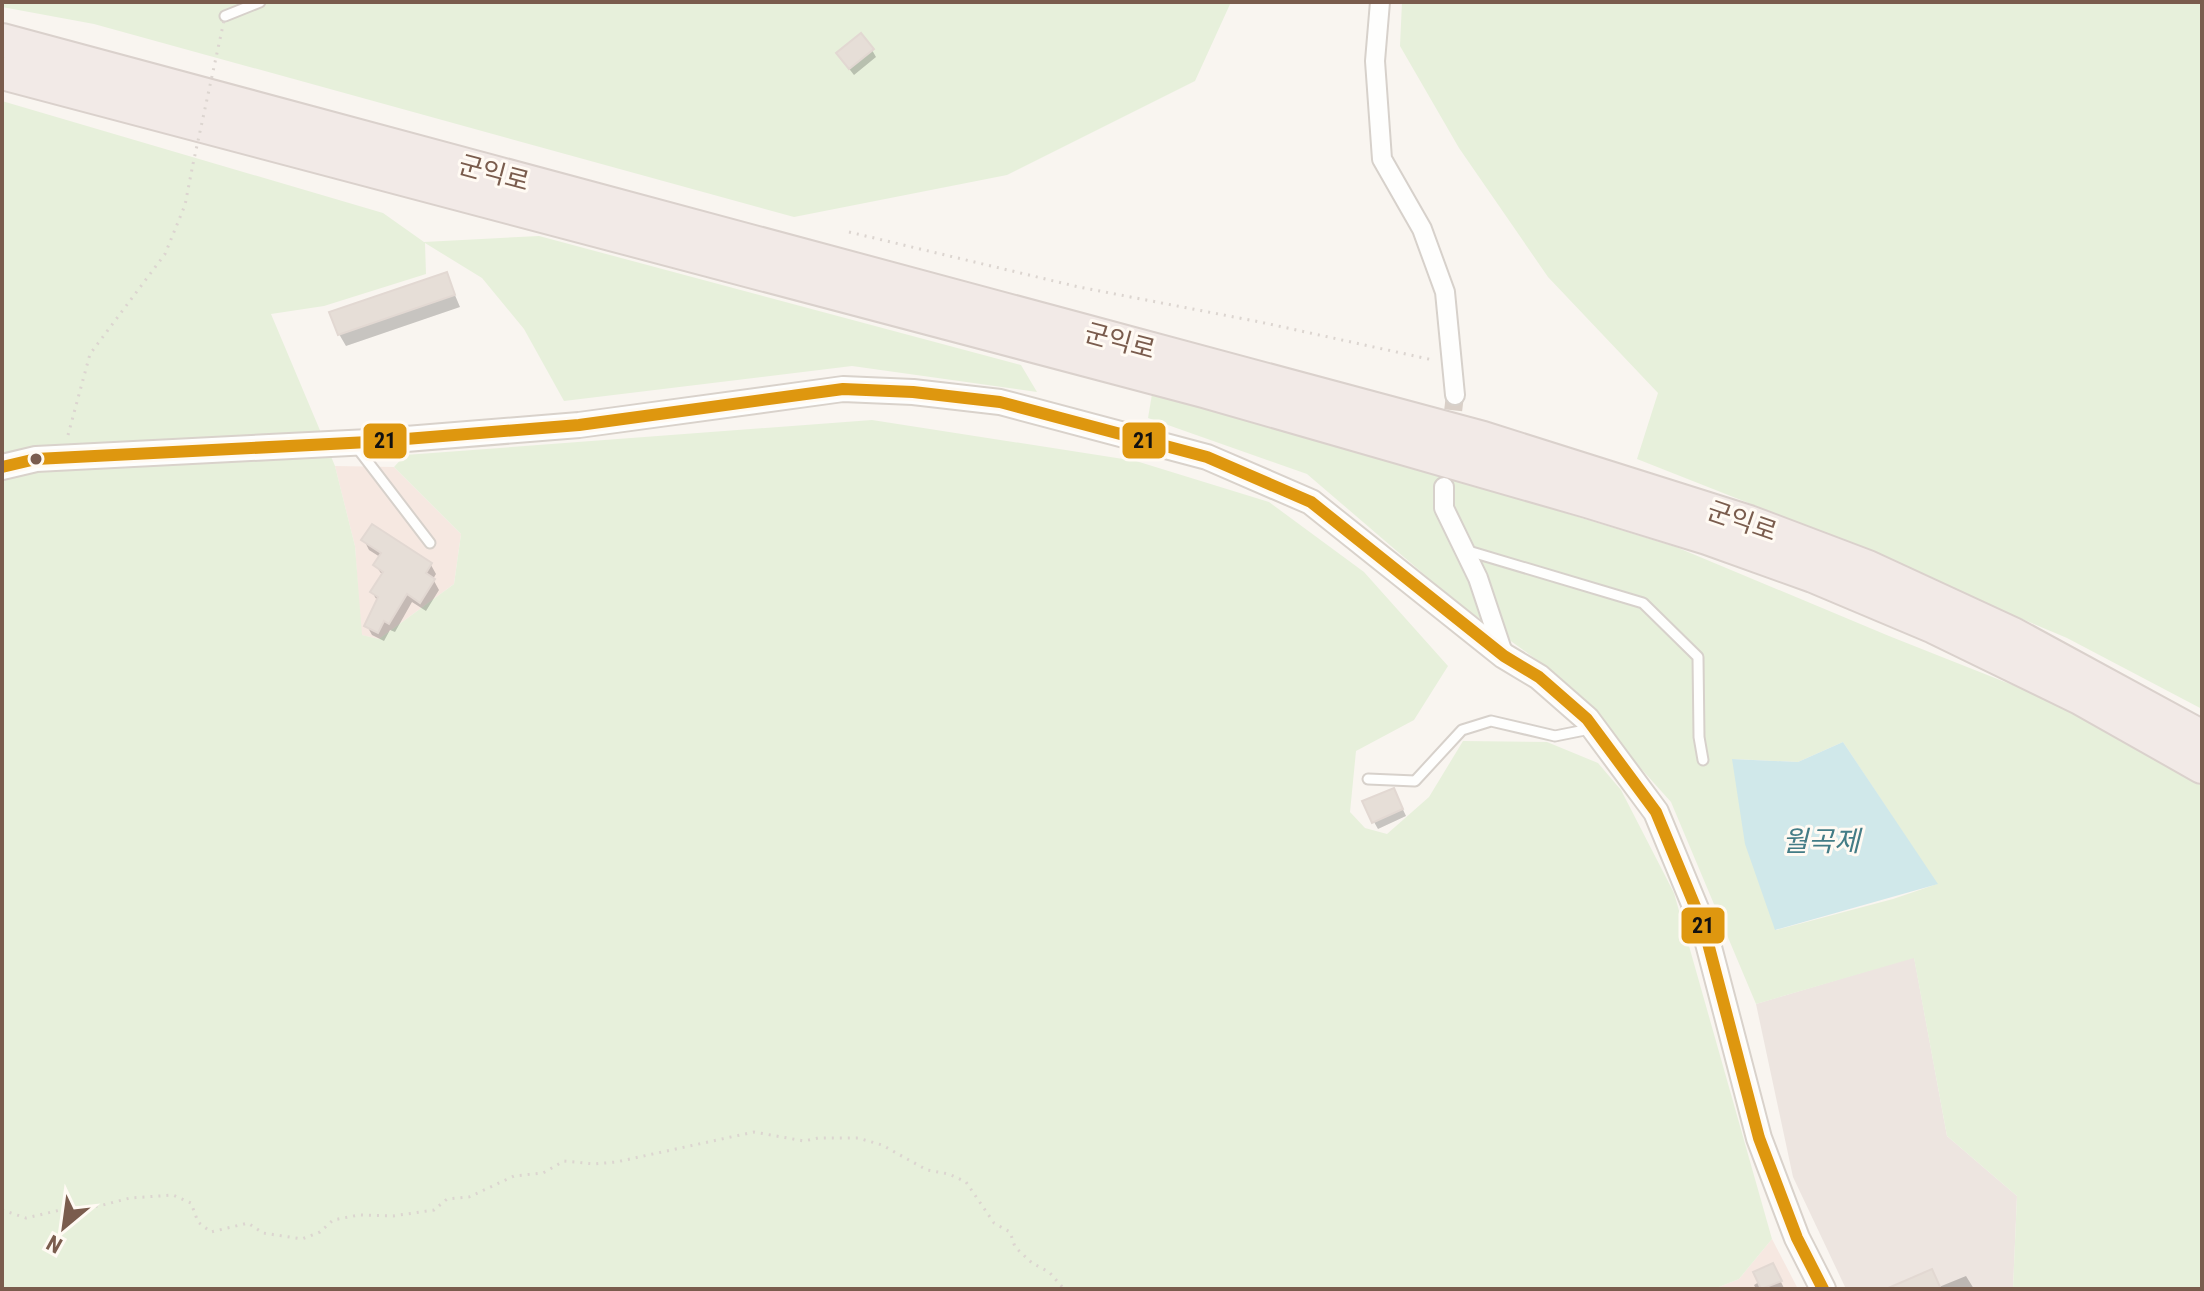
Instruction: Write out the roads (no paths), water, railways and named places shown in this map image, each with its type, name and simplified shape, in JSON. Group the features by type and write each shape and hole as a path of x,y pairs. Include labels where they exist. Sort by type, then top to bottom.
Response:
{"highway":[{"name":"군익로","path":"2,40 1483,438 1749,522 1868,567 2013,634 2202,737"},
{"name":"군익로","path":"2,73 1204,391 1617,510 1813,576 1934,627 2080,698 2202,767"}],"street":[{"path":"1380,2 1375,61 1382,159 1422,229 1445,292 1455,395"},
{"path":"2,467 36,459 353,442 579,425 843,389 913,392 1000,402 1207,457 1311,502 1504,656 1539,677 1587,719 1656,812 1704,928 1759,1138 1797,1238 1823,1289"},
{"path":"1444,487 1444,508 1478,578 1504,656"}],"lane":[{"path":"225,16 260,2"},
{"path":"353,442 430,543"},
{"path":"1465,550 1643,603 1698,657 1699,737 1703,760"},
{"path":"1368,779 1415,781 1462,730 1491,721 1555,736 1594,729"}],"water":[{"name":"월곡제","path":"1843,742 1938,884 1775,930 1745,844 1732,759 1798,762"}],"tunnel":[{"path":"1450,437 1455,395"}]}
